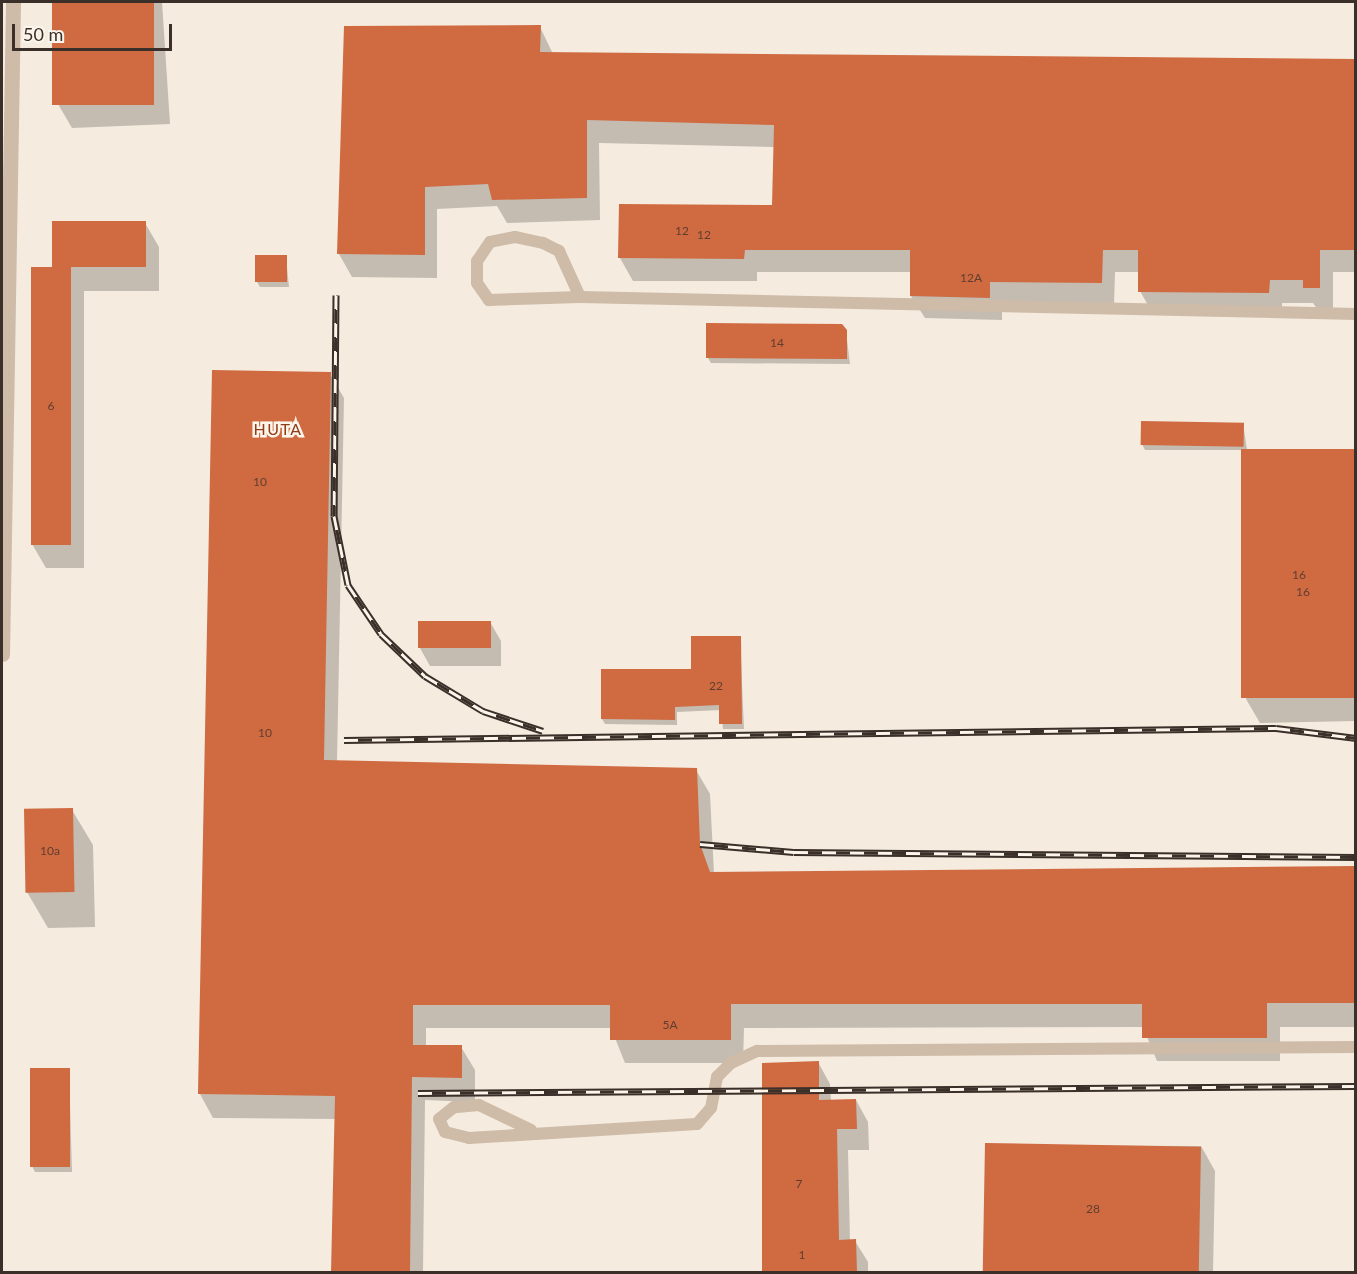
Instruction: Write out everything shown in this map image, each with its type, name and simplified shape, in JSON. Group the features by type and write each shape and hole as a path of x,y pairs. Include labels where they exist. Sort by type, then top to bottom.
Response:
{"street":[{"path":"2,654 13,2"}],"lane":[{"path":"580,297 559,251 543,243 515,237 490,242 477,261 477,283 489,300 580,297 1356,314"},
{"path":"531,1130 479,1105 454,1107 439,1119 445,1132 469,1138 531,1130 698,1124 711,1108 717,1077 731,1063 757,1051 1356,1047"}],"building":[{"path":"52,2 154,2 154,105 52,105"},
{"path":"541,25 540,52 1355,59 1355,250 1320,250 1320,288 1303,288 1303,280 1270,280 1269,293 1138,292 1138,250 1103,250 1102,283 990,282 990,298 910,296 910,250 745,250 744,259 618,258 619,204 772,205 774,125 587,120 587,198 492,200 488,184 425,187 425,255 337,254 344,26"},
{"path":"52,221 146,221 146,267 71,267 71,545 31,545 31,267 52,267"},
{"path":"255,255 287,255 287,282 255,282"},
{"path":"706,323 842,324 847,330 847,359 706,358"},
{"path":"212,370 331,372 324,760 697,768 700,844 710,872 1356,866 1356,1003 1267,1003 1267,1038 1142,1038 1142,1004 731,1004 731,1040 610,1040 610,1005 413,1005 413,1045 462,1045 462,1078 412,1077 410,1272 331,1272 335,1096 198,1094"},
{"path":"1141,421 1244,423 1244,447 1141,445"},
{"path":"1241,449 1356,449 1356,698 1241,698"},
{"path":"418,621 491,621 491,648 418,648"},
{"path":"691,636 741,636 742,724 719,724 719,705 675,707 675,720 601,719 601,669 691,669"},
{"path":"73,808 74,892 25,893 24,809"},
{"path":"819,1061 819,1100 856,1099 857,1129 837,1129 839,1240 856,1239 857,1272 762,1272 762,1063"},
{"path":"30,1068 70,1068 70,1167 30,1167"},
{"path":"985,1143 1201,1147 1199,1272 983,1272"}],"railway":[{"path":"336,295 334,516 348,585 381,634 425,676 483,711 543,731"},
{"path":"344,740 1276,728 1356,738"},
{"path":"700,844 794,852 1356,857"},
{"path":"418,1093 1356,1086"}],"district":[{"name":"HUTA","path":"278,429"}]}
